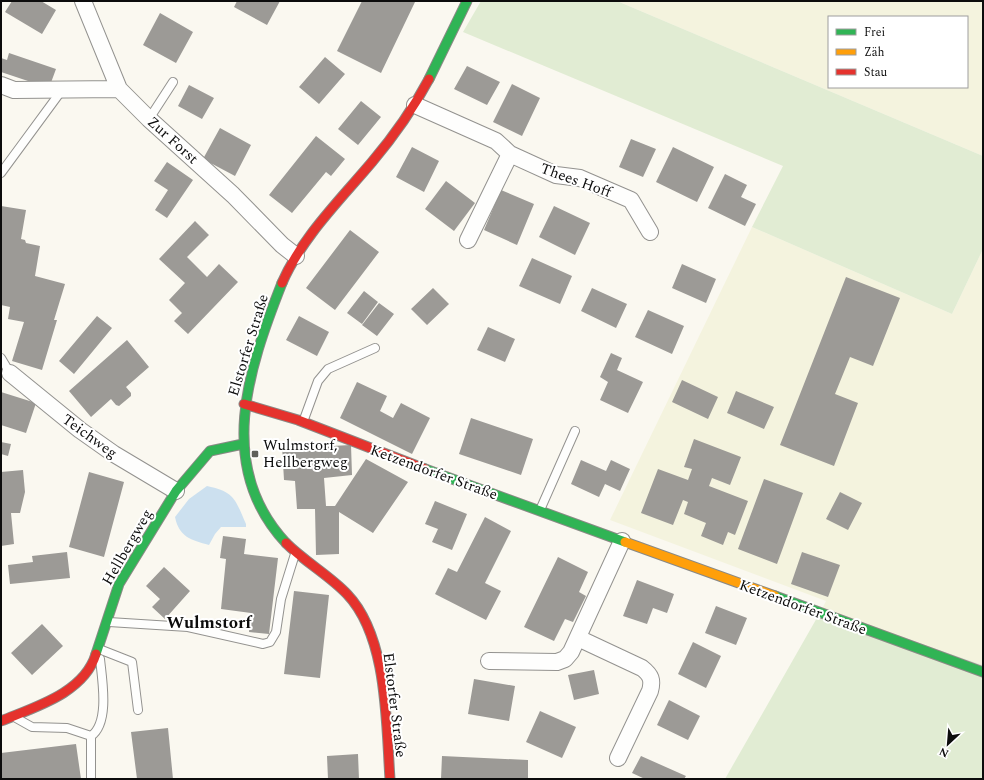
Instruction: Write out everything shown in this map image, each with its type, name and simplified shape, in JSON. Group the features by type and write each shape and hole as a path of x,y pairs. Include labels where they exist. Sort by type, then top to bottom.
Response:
{"street":[{"name":"Zur Forst","path":"84,1 119,89 149,119 233,195 282,245 296,256"},
{"name":"Elstorfer Straße","path":"390,779 385,719 377,659 368,630 361,613 348,596 295,554 269,523 252,487 242,444 244,404 251,374 271,313 285,276 296,256 319,224 371,164 415,105 467,1"},
{"path":"1,85 14,90 119,89"},
{"name":"Thees Hoff","path":"415,105 496,141 510,154 556,175 580,178 630,200 650,232"},
{"path":"468,240 510,154"},
{"name":"Teichweg","path":"10,373 80,430 114,454 176,491"},
{"name":"Ketzendorfer Straße","path":"244,404 303,422 539,511 983,672"},
{"name":"Hellbergweg","path":"1,721 41,704 78,683 94,661 119,584 176,491 210,451 242,444"},
{"path":"489,661 557,662 565,658 571,652 578,638 622,541"},
{"path":"578,638 650,673 652,682 650,691 618,758"}],"lane":[{"path":"149,119 173,82"},
{"path":"1,173 62,90"},
{"path":"303,422 318,381 328,369 375,348"},
{"path":"1,358 10,373"},
{"path":"539,511 575,431"},
{"path":"106,622 188,627 263,644 270,642 276,632 281,599 295,554"},
{"path":"91,779 92,736 97,731 100,724 103,710 103,689 99,648 132,662 138,710"},
{"path":"14,716 32,727 67,728 92,736"}],"green space":[{"path":"481,1 617,1 983,156 983,249 952,314 752,227 783,166 463,32"},
{"path":"617,1 983,1 983,156"},
{"path":"752,227 952,314 983,249 983,665 822,609 826,601 610,520"},
{"path":"822,609 983,665 983,779 725,779"}],"water":[{"path":"207,486 229,494 239,508 246,524 246,527 221,527 209,545 187,537 179,529 175,517 189,499"}],"building":[{"path":"12,1 41,1 56,10 42,34 5,12"},
{"path":"237,1 280,1 267,25 234,7"},
{"path":"362,1 415,2 381,73 337,51"},
{"path":"160,13 193,32 176,63 143,45"},
{"path":"9,53 56,69 49,88 1,72 1,58 7,60"},
{"path":"325,57 345,74 319,104 299,87"},
{"path":"467,66 500,82 487,105 454,89"},
{"path":"512,84 540,98 522,136 493,122"},
{"path":"189,85 214,98 202,119 178,106"},
{"path":"361,101 381,117 358,145 338,129"},
{"path":"220,128 251,145 235,176 203,159"},
{"path":"316,136 345,159 331,176 326,172 292,213 269,195"},
{"path":"631,139 656,149 643,177 619,167"},
{"path":"412,147 439,161 424,192 396,177"},
{"path":"673,147 714,167 697,202 656,182"},
{"path":"167,162 193,180 167,218 155,210 168,190 154,181"},
{"path":"725,174 747,185 741,197 756,204 745,226 708,208"},
{"path":"446,181 475,203 454,231 425,209"},
{"path":"501,190 534,204 517,245 484,230"},
{"path":"1,206 26,210 21,239 25,240 26,243 40,246 35,276 65,284 54,320 57,320 42,370 12,361 24,322 8,319 10,307 1,305"},
{"path":"554,206 590,223 575,255 539,237"},
{"path":"195,221 209,235 187,257 207,277 219,264 238,282 188,334 174,321 182,313 169,300 185,283 159,259"},
{"path":"350,230 379,252 335,310 306,288"},
{"path":"532,258 572,276 560,304 519,286"},
{"path":"682,264 716,279 706,303 672,288"},
{"path":"846,277 900,298 873,366 850,357 835,394 858,403 834,466 780,445"},
{"path":"433,288 449,304 427,325 411,309"},
{"path":"592,288 627,304 616,328 581,311"},
{"path":"364,291 378,302 362,324 347,313"},
{"path":"379,303 394,314 377,336 362,325"},
{"path":"648,310 684,326 672,354 635,337"},
{"path":"97,316 112,328 74,374 59,361"},
{"path":"299,316 329,332 317,356 286,340"},
{"path":"488,327 515,339 505,362 477,350"},
{"path":"127,340 149,367 126,387 131,393 131,396 119,406 116,405 111,399 91,417 69,391"},
{"path":"611,353 622,358 617,370 643,382 628,413 600,400 608,382 600,377"},
{"path":"682,380 718,397 708,419 672,402"},
{"path":"357,382 387,396 380,411 393,418 401,403 430,418 412,454 340,418"},
{"path":"736,391 774,407 764,429 727,413"},
{"path":"1,392 36,403 26,433 1,425"},
{"path":"471,418 533,439 521,475 459,454"},
{"path":"694,439 741,457 730,485 712,478 709,486 748,501 735,535 728,532 723,545 701,536 706,523 684,514 688,502 683,500 673,525 641,513 658,469 688,480 692,469 684,467"},
{"path":"1,442 11,444 8,456 1,454"},
{"path":"312,442 312,447 351,445 352,475 324,478 326,506 335,506 366,459 408,482 373,533 339,512 339,554 316,555 315,509 297,509 295,481 284,480 282,446"},
{"path":"581,460 606,471 611,460 630,469 620,491 605,484 599,497 571,484"},
{"path":"23,470 25,492 20,513 11,513 14,544 1,546 1,472"},
{"path":"89,472 124,482 104,557 69,547"},
{"path":"764,479 803,493 777,564 738,549"},
{"path":"840,492 862,503 848,530 826,519"},
{"path":"435,501 467,514 452,550 432,542 438,529 425,524"},
{"path":"485,517 511,531 485,583 501,591 486,620 435,594 448,568 457,572"},
{"path":"223,536 246,539 244,554 278,558 269,634 249,632 251,613 221,609 226,559 220,558"},
{"path":"67,552 70,578 10,584 8,565 33,562 32,556"},
{"path":"802,552 840,565 828,597 791,584"},
{"path":"558,557 588,572 579,592 586,596 573,622 565,619 554,641 524,627"},
{"path":"164,567 190,591 165,619 152,607 160,599 146,586"},
{"path":"637,580 674,594 667,613 653,608 647,624 623,616"},
{"path":"294,591 329,595 320,678 284,674"},
{"path":"716,606 747,618 736,645 705,633"},
{"path":"42,624 63,646 32,675 11,653"},
{"path":"693,642 721,656 706,688 678,674"},
{"path":"594,670 599,694 574,700 568,675"},
{"path":"474,679 515,686 509,721 468,714"},
{"path":"669,700 700,716 688,740 657,725"},
{"path":"540,711 576,727 562,758 526,742"},
{"path":"168,728 173,779 137,779 131,732"},
{"path":"76,744 81,779 1,779 1,753"},
{"path":"358,754 359,779 328,779 327,756"},
{"path":"442,756 528,760 528,779 441,779"},
{"path":"641,756 686,776 684,779 645,779 632,773"}],"traffic: fast":[{"path":"429,79 467,1"},
{"path":"282,283 258,349 250,383 245,417 245,450 251,482 264,514 286,543"},
{"path":"96,654 119,584 176,491 210,451 243,444"},
{"path":"425,469 625,542"},
{"path":"775,596 983,672"}],"traffic: slow":[{"path":"625,542 775,596"}],"traffic: jam":[{"path":"282,283 300,250 322,220 388,142 410,112 429,79"},
{"path":"244,404 298,420 425,469"},
{"path":"286,543 347,594 360,612 370,633 378,657 382,682 390,779"},
{"path":"1,721 43,704 70,689 90,668 96,654"}],"place":[{"name":"Wulmstorf, Hellbergweg","path":"255,454"}],"district":[{"name":"Wulmstorf","path":"209,622"}]}
